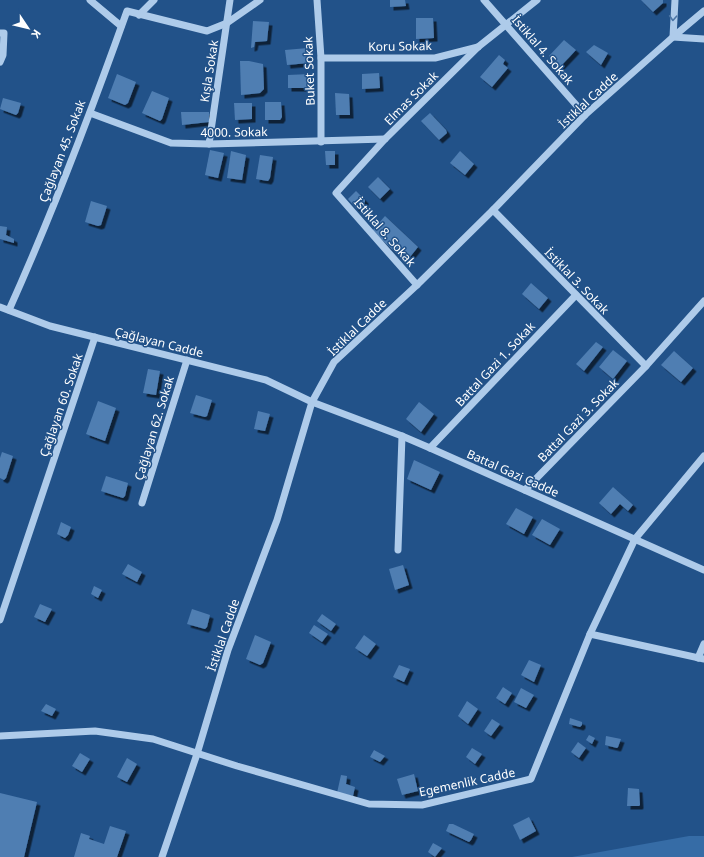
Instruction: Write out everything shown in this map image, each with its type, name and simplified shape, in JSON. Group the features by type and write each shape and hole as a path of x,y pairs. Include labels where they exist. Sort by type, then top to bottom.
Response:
{"street":[{"path":"90,0 121,26"},
{"path":"139,15 154,0"},
{"name":"Kışla Sokak","path":"209,144 230,0"},
{"path":"139,15 207,31 227,23 260,0"},
{"name":"Buket Sokak","path":"317,0 321,58 321,142"},
{"name":"İstiklal 4. Sokak","path":"484,0 585,115"},
{"name":"Elmas Sokak","path":"336,193 385,139 478,47 538,0"},
{"path":"675,0 672,37 704,39"},
{"name":"Çağlayan 45. Sokak","path":"9,310 36,251 90,112 127,11 139,15"},
{"name":"İstiklal Cadde","path":"162,857 197,754 228,650 277,520 312,402 334,362 417,285 493,210 585,115 672,37 704,11"},
{"path":"0,62 3,55 2,33"},
{"name":"Koru Sokak","path":"321,58 435,58 478,47"},
{"name":"4000. Sokak","path":"90,112 171,143 209,144 321,142 385,139"},
{"name":"İstiklal 8. Sokak","path":"336,193 417,285"},
{"name":"İstiklal 3. Sokak","path":"493,210 646,366"},
{"name":"Battal Gazi 1. Sokak","path":"430,448 576,295"},
{"name":"Battal Gazi 3. Sokak","path":"526,490 646,366 704,301"},
{"name":"Çağlayan Cadde","path":"0,307 50,326 266,380 312,402"},
{"name":"Çağlayan 60. Sokak","path":"0,620 95,337"},
{"name":"Çağlayan 62. Sokak","path":"142,503 187,360"},
{"name":"Battal Gazi Cadde","path":"312,402 402,436 704,570"},
{"path":"398,550 402,436"},
{"path":"704,456 635,539 590,634 701,659 704,644"},
{"name":"Egemenlik Cadde","path":"0,736 95,731 153,739 197,754 369,804 422,805 531,780 590,634"}],"shaded area":[{"path":"689,836 704,836 704,857 572,857"}],"building":[{"path":"390,0 405,0 406,6 390,7"},
{"path":"641,0 663,0 663,3 653,12"},
{"path":"416,18 433,18 434,38 416,39"},
{"path":"253,21 269,22 267,41 255,42 254,47 251,48"},
{"path":"564,40 576,50 560,67 549,56"},
{"path":"594,45 608,53 601,65 586,52"},
{"path":"308,48 309,63 287,65 285,50"},
{"path":"499,55 505,60 503,64 508,68 492,87 480,77"},
{"path":"240,61 263,64 264,89 260,93 241,95"},
{"path":"379,73 380,88 362,89 362,74"},
{"path":"117,74 136,82 128,103 125,105 108,98"},
{"path":"310,74 310,88 288,88 288,75"},
{"path":"152,91 169,98 160,121 142,113"},
{"path":"335,93 349,94 350,115 336,115"},
{"path":"3,98 21,103 16,115 0,109"},
{"path":"265,102 281,102 282,117 280,120 265,120"},
{"path":"234,103 252,103 252,119 235,120"},
{"path":"181,112 209,112 209,122 182,125"},
{"path":"430,113 447,133 439,140 421,121"},
{"path":"210,150 224,153 218,178 205,175"},
{"path":"231,151 246,155 242,180 227,178"},
{"path":"325,151 335,151 335,165 326,165"},
{"path":"460,151 474,164 465,175 450,163"},
{"path":"260,155 273,157 270,178 268,181 256,179"},
{"path":"378,177 390,189 380,199 368,187"},
{"path":"356,191 365,200 365,202 357,209 348,199"},
{"path":"91,201 107,206 101,225 98,226 85,222"},
{"path":"385,216 418,247 406,262 372,231"},
{"path":"0,226 7,227 6,235 14,239 14,243 0,239"},
{"path":"531,283 548,298 539,309 522,294"},
{"path":"596,342 603,347 584,371 576,364"},
{"path":"613,350 627,361 613,379 599,367"},
{"path":"674,351 693,368 681,382 661,365"},
{"path":"148,369 160,371 156,395 143,393"},
{"path":"196,395 212,400 207,416 205,417 190,413"},
{"path":"98,401 116,408 105,441 86,434"},
{"path":"419,402 434,414 421,432 406,419"},
{"path":"258,411 270,414 265,431 254,429"},
{"path":"2,452 13,456 4,480 0,478 0,458"},
{"path":"414,460 440,472 431,490 407,479"},
{"path":"106,476 128,483 125,496 123,498 101,491"},
{"path":"613,487 633,505 628,511 620,504 611,514 599,503"},
{"path":"516,508 533,517 524,534 506,524"},
{"path":"542,519 560,529 550,545 532,535"},
{"path":"61,522 71,527 65,538 57,534"},
{"path":"128,564 142,572 137,582 122,574"},
{"path":"403,565 409,585 395,590 389,569"},
{"path":"94,586 102,590 98,598 91,594"},
{"path":"40,604 52,609 45,622 34,617"},
{"path":"192,609 210,615 207,627 205,629 187,624"},
{"path":"322,614 336,624 331,631 317,621"},
{"path":"314,625 328,634 322,642 309,633"},
{"path":"255,635 271,642 263,663 260,665 246,659"},
{"path":"364,635 376,644 367,656 355,648"},
{"path":"529,660 541,665 534,682 521,675"},
{"path":"399,665 410,669 404,682 393,677"},
{"path":"503,687 512,693 505,704 496,698"},
{"path":"521,688 534,695 526,708 514,702"},
{"path":"467,701 478,709 468,724 458,716"},
{"path":"46,704 56,709 52,716 41,711"},
{"path":"570,718 582,722 582,725 580,727 569,724"},
{"path":"492,719 500,724 491,736 484,731"},
{"path":"589,735 595,738 592,744 586,740"},
{"path":"606,736 621,739 617,748 605,745"},
{"path":"578,742 586,748 579,758 571,752"},
{"path":"472,748 482,754 475,764 466,757"},
{"path":"374,750 385,756 380,762 370,757"},
{"path":"80,753 90,759 82,772 72,766"},
{"path":"127,758 137,764 127,782 117,777"},
{"path":"414,774 418,791 402,795 397,779"},
{"path":"341,775 347,776 346,784 355,787 353,796 337,793"},
{"path":"628,788 639,789 639,806 627,806"},
{"path":"0,793 37,802 24,857 0,857"},
{"path":"529,817 536,831 520,840 513,825"},
{"path":"449,824 453,824 474,834 471,840 469,842 446,831"},
{"path":"110,826 126,831 117,857 74,857 81,833 90,836 89,839 104,844"},
{"path":"433,843 442,848 435,857 428,852"}]}
